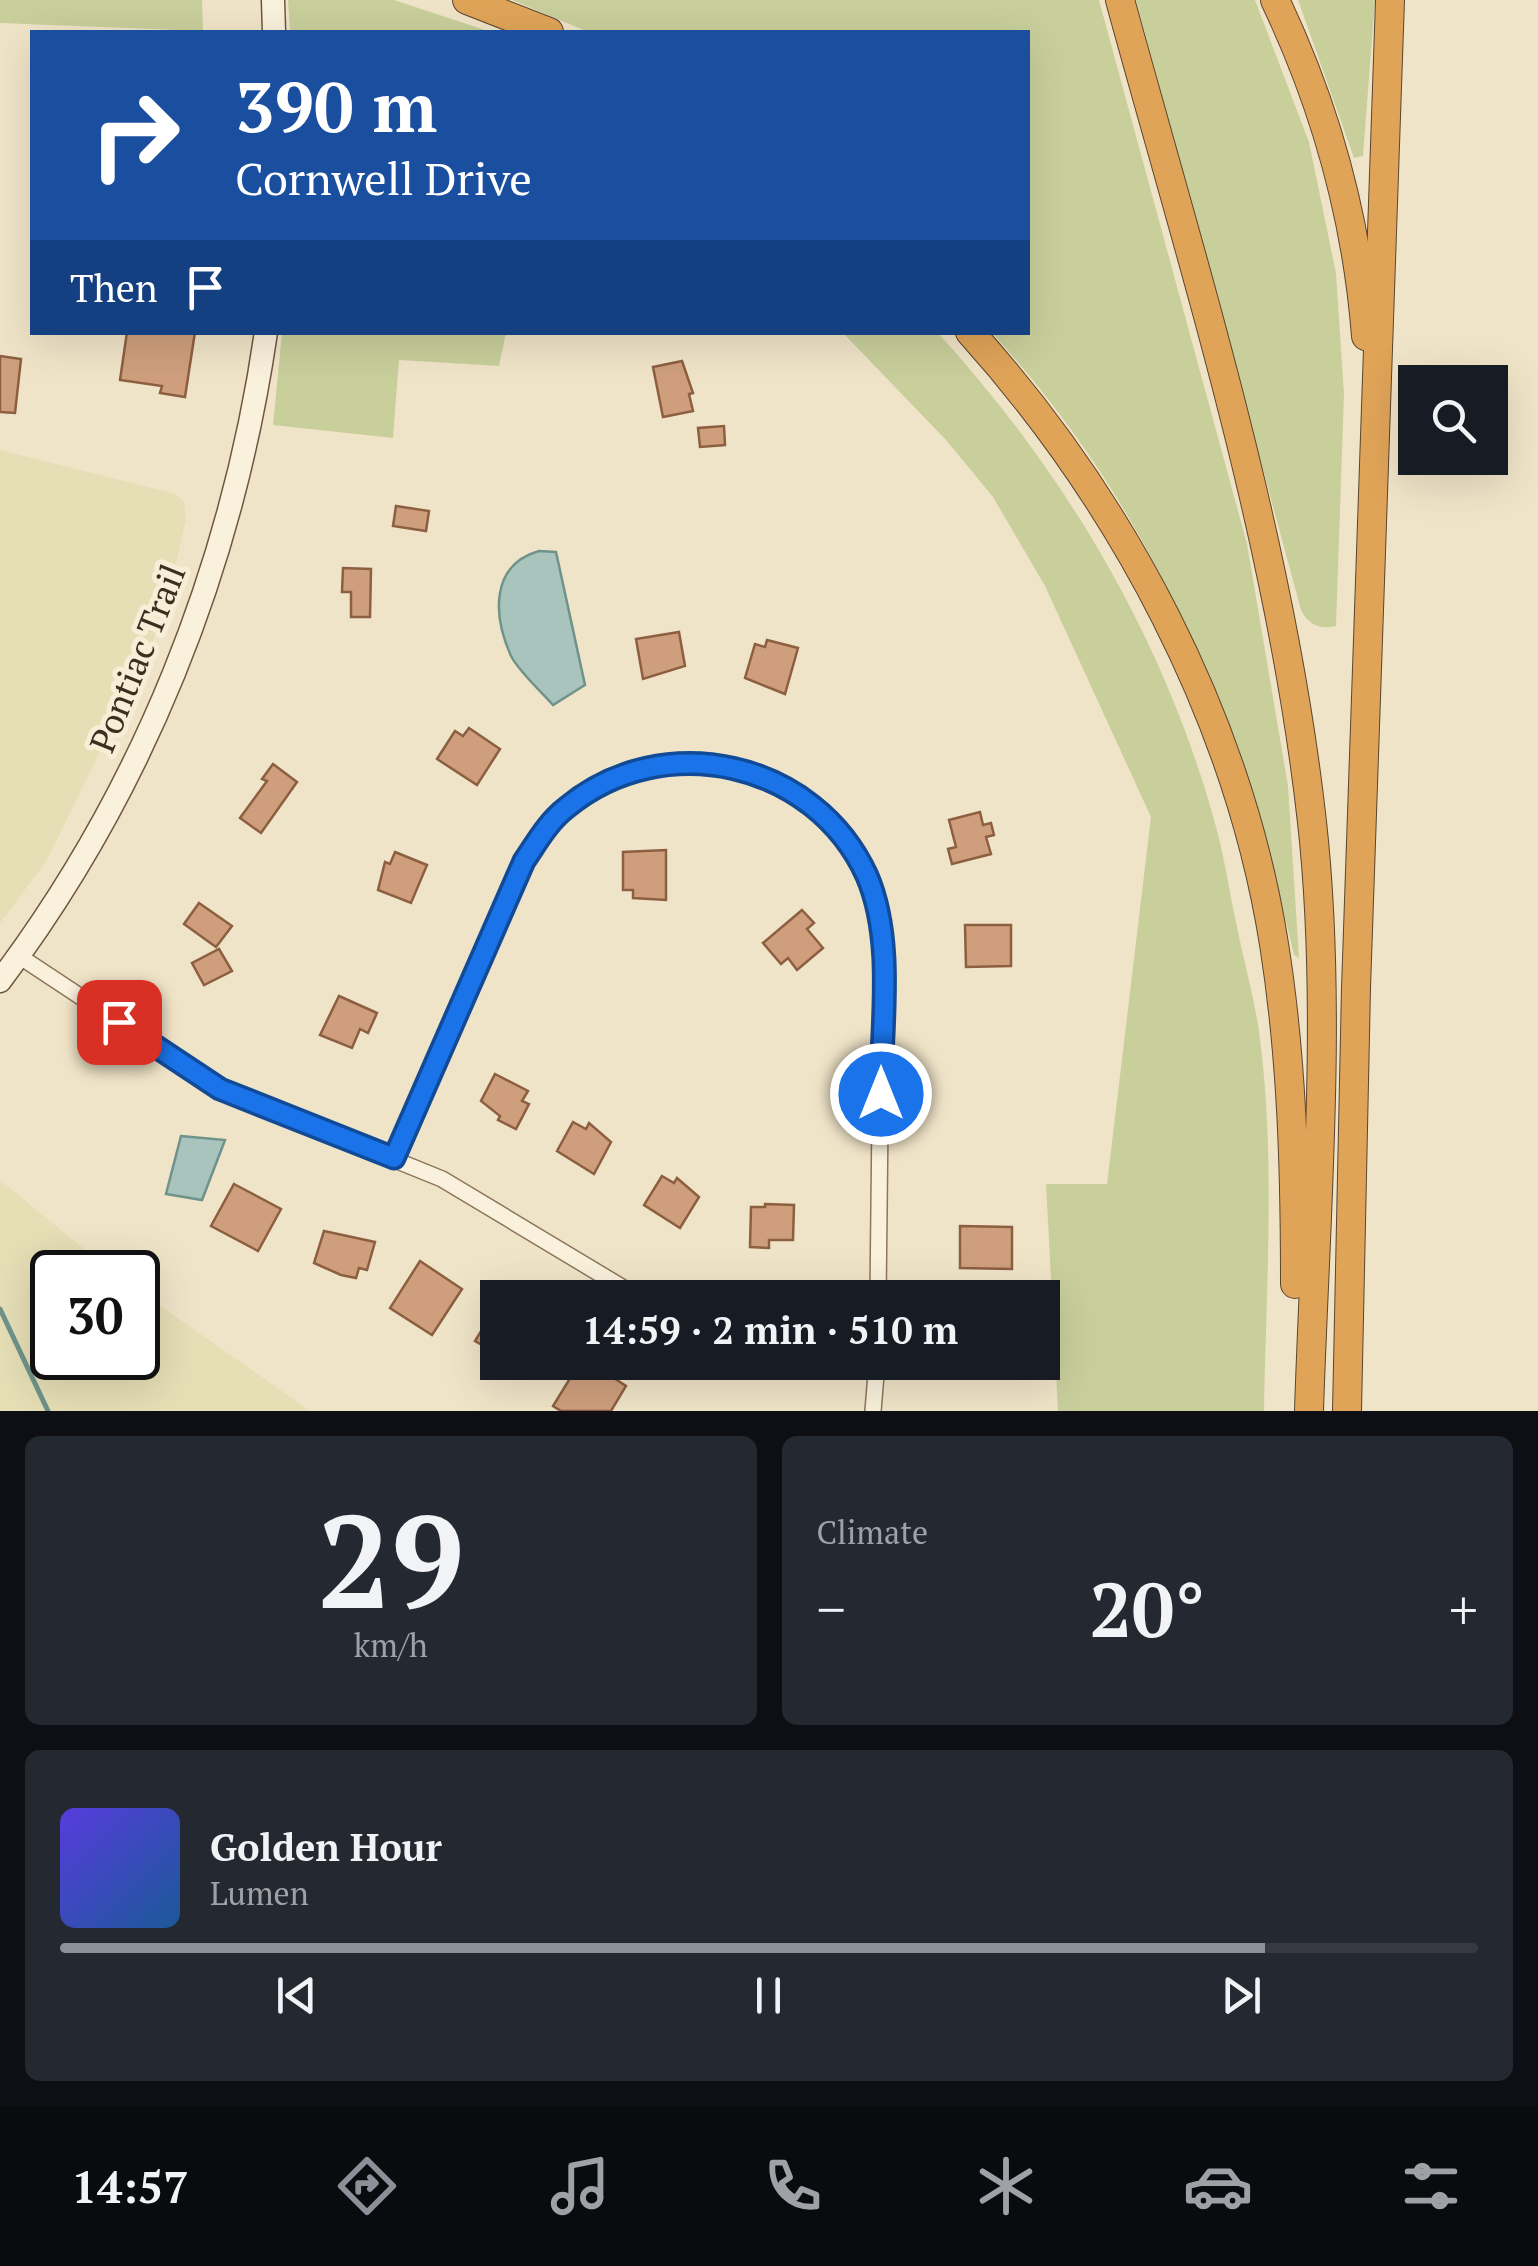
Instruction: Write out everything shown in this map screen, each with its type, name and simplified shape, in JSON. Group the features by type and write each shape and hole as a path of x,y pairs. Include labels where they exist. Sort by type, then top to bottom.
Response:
{"highway":[{"path":"467,0 544,30"},
{"path":"1120,0 1232,415 1280,614 1299,717 1312,827 1319,964 1310,1411"},
{"path":"1275,0 1325,125 1346,200 1364,315 1374,452"},
{"path":"1347,1411 1390,0"},
{"path":"972,335 1065,450 1110,517 1164,614 1230,776 1274,940 1288,1047 1295,1164 1295,1411"}],"main road":[{"path":"273,3 274,30"},
{"name":"Pontiac Trail","path":"0,981 70,880 110,809 173,677 231,510 265,335"}],"street":[{"path":"394,1158 524,861 550,824 603,783 654,766 708,763 756,774 802,797 838,829 867,878 876,910 882,941 878,1280"},
{"path":"19,956 220,1089 442,1179 610,1280"},
{"path":"874,1411 876,1380"}],"shaded area":[{"path":"0,450 175,494 184,501 186,520 174,572 146,607 156,632 152,645 47,860 0,923"},
{"path":"0,1180 85,1250 30,1250 30,1380 160,1380 160,1305 310,1411 0,1411"}],"green space":[{"path":"0,0 202,0 203,30 0,23"},
{"path":"288,0 394,0 485,30 290,30"},
{"path":"512,0 1099,0 1247,544 1288,786 1299,958 1294,955 1247,785 1184,623 1145,546 1100,472 1050,401 994,335 1030,335 1030,30 583,30"},
{"path":"1136,0 1255,0 1309,142 1336,273 1344,394 1336,626 1315,625 1301,610"},
{"path":"1298,0 1375,0 1363,156 1354,158"},
{"path":"282,335 506,335 499,366 399,360 393,438 273,425"},
{"path":"845,335 940,335 984,386 1027,441 1104,558 1137,620 1192,749 1217,830 1259,1031 1269,1173 1264,1411 1058,1411 1060,1280 1051,1280 1046,1184 1107,1184 1151,817 1045,586 993,497 946,440"}],"water":[{"path":"539,551 556,552 585,685 553,705 511,656 499,609 504,580 511,568"},
{"path":"181,1136 225,1140 202,1200 166,1194"}],"building":[{"path":"127,335 195,335 185,397 160,393 162,386 120,380"},
{"path":"0,356 21,359 15,413 0,412"},
{"path":"682,361 693,393 689,394 693,411 663,417 653,367"},
{"path":"724,426 725,445 700,447 698,428"},
{"path":"396,506 429,511 426,531 393,526"},
{"path":"343,568 371,569 370,617 351,617 351,592 342,592"},
{"path":"679,632 685,666 643,679 636,639"},
{"path":"767,640 798,648 785,694 745,678 755,644 765,647"},
{"path":"469,728 500,749 477,785 437,759 455,731 463,736"},
{"path":"273,764 297,782 261,833 240,818 267,781 262,779"},
{"path":"980,812 983,825 991,823 994,835 986,837 991,854 952,864 948,849 956,847 949,820"},
{"path":"666,850 666,900 633,898 633,890 623,890 623,852"},
{"path":"395,852 427,865 411,903 378,890 385,862 390,864"},
{"path":"199,903 232,926 216,947 184,924"},
{"path":"802,910 814,923 807,929 823,948 797,970 788,958 781,964 763,943"},
{"path":"965,925 1011,925 1011,966 966,967"},
{"path":"219,949 232,971 204,985 192,963"},
{"path":"339,996 377,1013 368,1033 360,1029 352,1048 320,1035"},
{"path":"495,1074 528,1091 522,1101 529,1104 516,1129 498,1120 500,1116 481,1101"},
{"path":"573,1122 586,1129 589,1123 611,1142 594,1174 557,1151"},
{"path":"662,1176 674,1183 677,1178 699,1197 680,1228 644,1205"},
{"path":"234,1184 281,1209 258,1251 211,1226"},
{"path":"794,1205 793,1240 769,1240 769,1248 750,1247 751,1207"},
{"path":"960,1226 1012,1227 1012,1269 960,1268"},
{"path":"324,1231 375,1242 367,1270 359,1268 356,1278 314,1263"},
{"path":"420,1261 462,1289 432,1335 390,1308"},
{"path":"569,1380 617,1380 626,1386 611,1411 561,1411 553,1406"}],"waterway":[{"path":"0,1309 48,1411"}],"route":[{"path":"119,1022 220,1089 394,1158 524,861 550,824 575,800 603,783 654,766 708,763 777,782 820,810 838,829 867,878 882,941 881,1094"}]}
